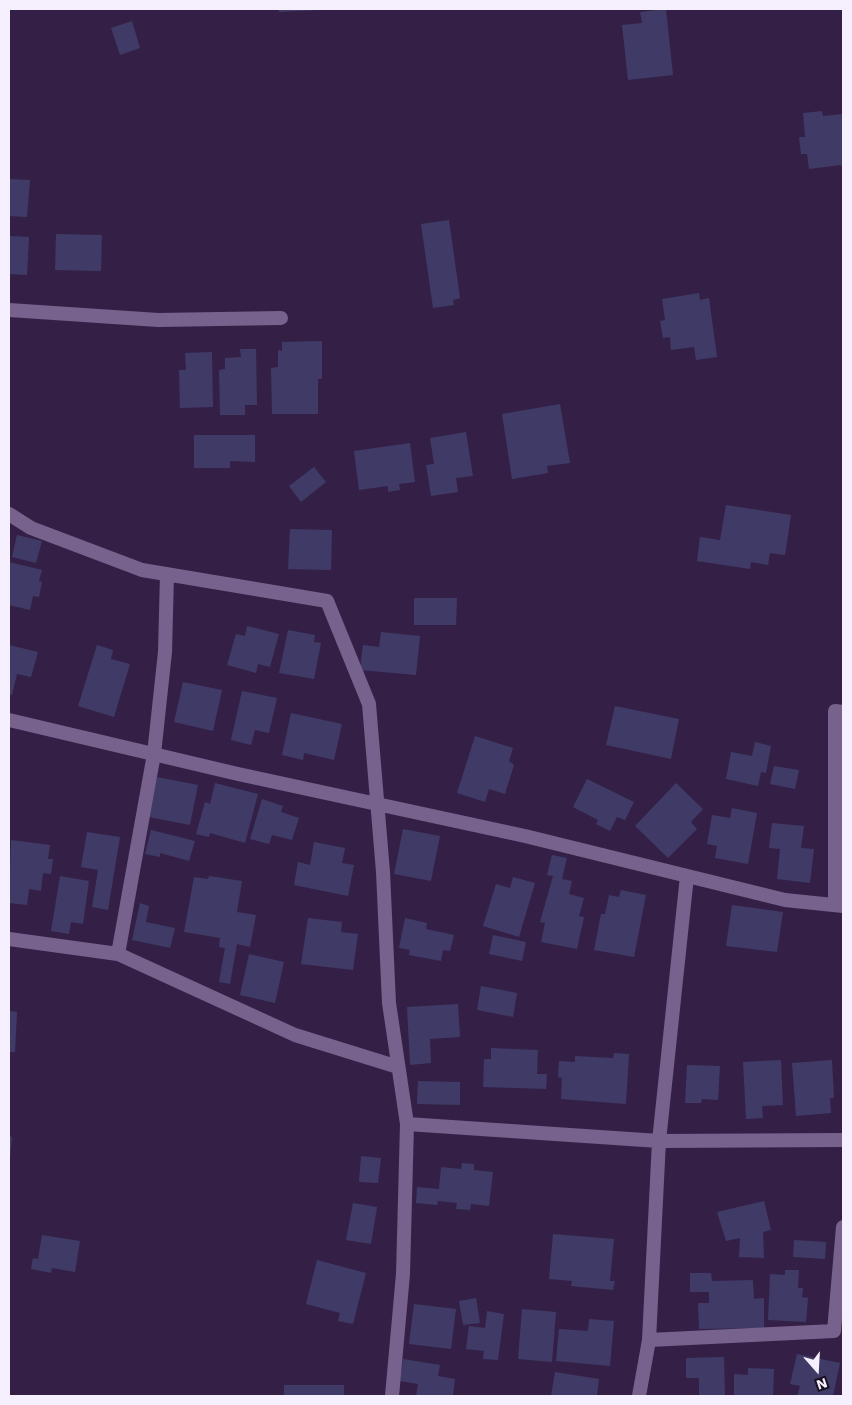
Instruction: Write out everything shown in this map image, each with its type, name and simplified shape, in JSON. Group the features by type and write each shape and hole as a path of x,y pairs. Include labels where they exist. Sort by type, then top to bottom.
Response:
{"street":[{"path":"9,310 158,320 281,318"},
{"path":"9,514 31,528 142,570 327,601 369,704 378,804 389,1004 407,1124 403,1274 392,1396"},
{"path":"118,954 154,754 165,652 167,574"},
{"path":"9,720 525,836 785,900 839,906 835,711 843,712"},
{"path":"639,1396 649,1340 660,1141 686,876"},
{"path":"9,939 118,954 295,1035 398,1067"},
{"path":"407,1124 660,1141 843,1140"},
{"path":"649,1340 834,1331 843,1227"}],"building":[{"path":"279,9 320,9 320,10 279,12"},
{"path":"666,9 673,75 628,80 622,25 642,23 640,12"},
{"path":"132,21 140,48 120,55 111,28"},
{"path":"822,111 823,116 843,114 843,171 841,165 809,169 807,154 801,154 799,137 805,137 803,113"},
{"path":"9,179 30,180 27,217 9,216"},
{"path":"449,220 460,298 453,300 454,305 433,308 421,224"},
{"path":"56,234 102,235 101,271 55,270"},
{"path":"9,236 29,237 27,275 9,274"},
{"path":"699,293 700,300 709,298 717,357 696,360 694,347 671,350 670,337 663,338 660,321 665,320 662,299"},
{"path":"322,341 322,379 318,379 318,414 272,414 271,368 278,367 278,350 282,351 282,342"},
{"path":"240,349 256,349 257,405 245,405 245,415 220,415 219,370 225,369 225,358 241,357"},
{"path":"212,352 213,407 180,408 179,370 186,370 185,353"},
{"path":"560,404 570,463 547,466 548,473 512,479 502,414"},
{"path":"466,432 473,476 456,478 458,492 431,496 426,465 434,464 430,438"},
{"path":"194,435 255,435 255,462 230,461 230,468 194,468"},
{"path":"410,443 415,482 399,484 400,490 388,492 388,486 359,490 354,451"},
{"path":"314,467 326,482 301,502 289,486"},
{"path":"726,505 791,515 785,555 770,553 768,565 751,562 750,569 697,561 700,537 720,540"},
{"path":"290,529 332,530 331,570 288,569"},
{"path":"17,535 42,541 36,563 12,557"},
{"path":"9,562 42,570 39,581 42,582 39,597 33,596 30,610 9,605"},
{"path":"414,598 457,598 456,625 414,625"},
{"path":"247,626 279,634 270,667 258,664 256,673 227,665 236,634 245,636"},
{"path":"288,630 315,635 314,642 321,643 314,679 279,673"},
{"path":"381,632 420,636 416,675 360,670 363,645 379,647"},
{"path":"9,645 38,652 31,677 17,674 12,695 9,694"},
{"path":"97,645 113,650 111,659 130,664 114,717 78,706"},
{"path":"183,682 222,690 213,731 174,722"},
{"path":"242,691 277,698 269,733 255,730 251,745 231,740"},
{"path":"615,706 679,719 671,759 606,745"},
{"path":"291,713 342,724 334,760 304,753 303,760 282,755"},
{"path":"475,736 513,748 509,761 514,765 505,794 489,789 485,802 457,793"},
{"path":"755,742 771,746 766,773 761,772 758,786 726,779 731,752 752,756"},
{"path":"774,766 799,770 795,789 770,784"},
{"path":"157,777 198,785 190,825 149,817"},
{"path":"587,779 634,802 625,820 617,817 610,831 596,824 598,820 573,807"},
{"path":"215,783 258,794 245,843 210,833 209,837 196,834 205,802 210,804"},
{"path":"676,783 703,809 691,822 697,829 668,858 635,826"},
{"path":"262,799 283,806 281,812 299,818 292,840 272,835 269,844 250,839"},
{"path":"732,808 757,813 748,864 715,858 717,846 707,844 712,815 730,818"},
{"path":"772,823 804,826 801,848 814,849 810,883 777,879 780,849 769,848"},
{"path":"403,829 440,836 431,881 394,874"},
{"path":"151,830 195,841 189,861 160,853 160,857 145,854"},
{"path":"87,832 120,837 108,910 92,907 98,870 81,867"},
{"path":"11,840 50,845 48,859 53,859 51,874 43,873 41,891 29,889 27,905 9,903"},
{"path":"314,842 345,848 342,863 354,865 348,896 294,885 298,862 310,865"},
{"path":"552,855 567,858 562,879 572,881 569,894 584,898 579,916 584,917 577,949 541,942 545,923 540,922 553,876 547,875"},
{"path":"60,876 89,881 83,924 71,922 69,934 51,931"},
{"path":"209,876 242,881 237,912 256,915 250,947 237,944 230,984 219,982 225,948 219,947 220,938 184,932 194,877 208,879"},
{"path":"513,877 535,883 519,937 483,926 496,884 510,888"},
{"path":"621,890 646,895 634,957 594,950 601,914 605,914 609,895 619,897"},
{"path":"140,903 149,906 146,922 175,928 170,948 132,940"},
{"path":"732,905 783,912 777,952 726,946"},
{"path":"308,918 342,922 341,932 358,934 353,970 301,964"},
{"path":"405,918 427,923 426,929 454,935 450,951 443,950 441,961 409,955 410,950 399,948"},
{"path":"493,935 526,942 522,961 489,954"},
{"path":"249,954 284,962 275,1003 240,995"},
{"path":"481,986 517,993 513,1017 477,1010"},
{"path":"458,1004 460,1037 430,1039 431,1063 410,1065 407,1007"},
{"path":"9,1011 17,1012 15,1052 9,1052"},
{"path":"491,1048 538,1050 537,1074 547,1074 546,1089 483,1087 484,1059 491,1059"},
{"path":"614,1053 629,1054 626,1104 561,1099 562,1078 558,1077 559,1061 575,1062 575,1056 613,1058"},
{"path":"781,1060 783,1105 762,1106 763,1118 746,1119 743,1062"},
{"path":"832,1060 834,1098 830,1098 831,1113 796,1116 792,1063"},
{"path":"687,1065 720,1066 718,1100 702,1099 701,1103 685,1103"},
{"path":"418,1081 460,1082 460,1105 417,1104"},
{"path":"9,1136 12,1137 10,1158 9,1158"},
{"path":"361,1156 381,1158 378,1183 359,1182"},
{"path":"462,1163 474,1164 474,1170 493,1172 489,1206 471,1204 470,1210 456,1209 457,1203 438,1201 437,1205 416,1203 417,1187 439,1189 441,1167 461,1169"},
{"path":"764,1201 771,1230 763,1232 764,1258 739,1257 740,1238 726,1241 717,1212"},
{"path":"353,1203 377,1207 371,1244 346,1240"},
{"path":"553,1234 614,1239 610,1281 615,1281 613,1290 571,1286 572,1281 549,1279"},
{"path":"42,1235 80,1241 75,1272 52,1268 51,1273 31,1269 33,1258 38,1259"},
{"path":"794,1240 826,1242 825,1259 793,1257"},
{"path":"317,1260 366,1273 353,1324 338,1321 340,1313 306,1304"},
{"path":"785,1270 799,1270 798,1288 803,1288 802,1297 808,1298 806,1322 768,1320 770,1274 785,1275"},
{"path":"690,1273 711,1273 712,1281 753,1280 754,1299 764,1298 764,1328 699,1329 698,1303 709,1303 709,1292 690,1292"},
{"path":"476,1298 480,1323 463,1325 459,1301"},
{"path":"414,1304 456,1309 451,1349 409,1344"},
{"path":"522,1309 556,1312 552,1362 518,1359"},
{"path":"487,1311 504,1314 498,1360 483,1359 484,1351 466,1349 469,1326 485,1328"},
{"path":"589,1319 614,1321 610,1366 556,1361 559,1329 588,1331"},
{"path":"797,1354 840,1363 833,1396 797,1396 800,1386 790,1384"},
{"path":"724,1357 725,1396 699,1396 699,1378 686,1378 686,1358"},
{"path":"403,1359 440,1365 438,1376 455,1379 453,1396 416,1396 418,1384 400,1381"},
{"path":"748,1368 774,1369 773,1396 734,1395 734,1374 748,1375"},
{"path":"555,1372 599,1379 597,1396 551,1396"},
{"path":"284,1385 344,1385 344,1396 284,1396"}]}
